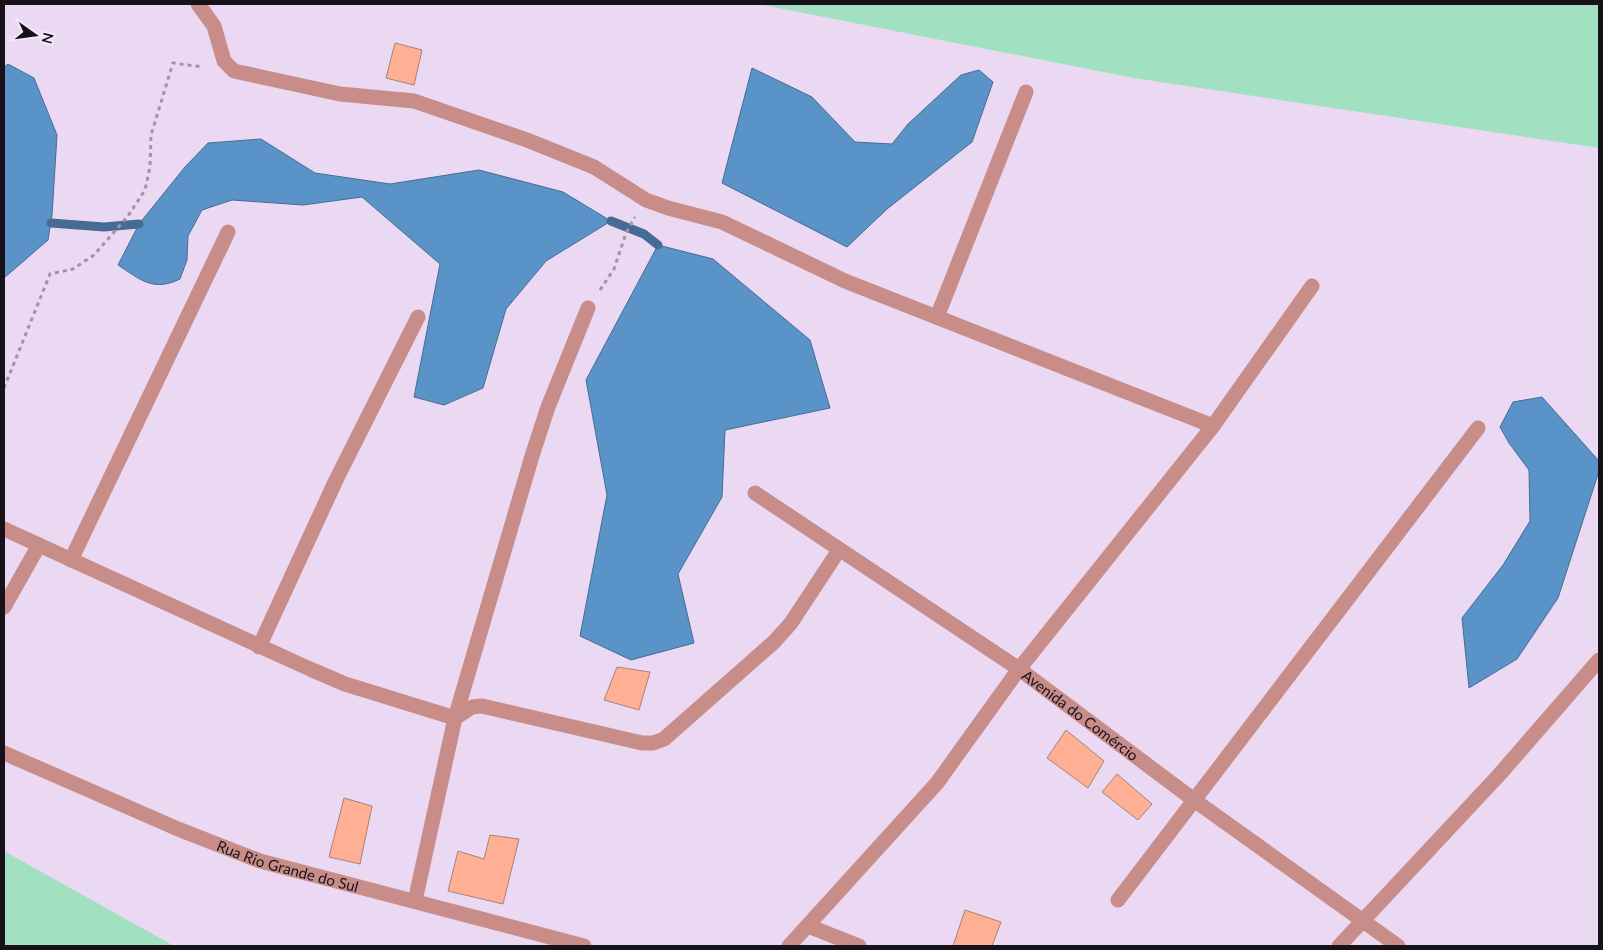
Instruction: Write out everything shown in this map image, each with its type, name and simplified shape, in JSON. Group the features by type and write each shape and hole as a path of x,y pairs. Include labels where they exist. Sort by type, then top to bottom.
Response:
{"street":[{"path":"198,4 214,26 224,61 234,71 340,94 414,101 527,140 594,167 646,200 668,208 722,222 845,281 1213,426"},
{"path":"936,317 1026,92"},
{"path":"71,560 228,232"},
{"path":"788,946 938,783 1019,669 1213,426 1312,286"},
{"path":"415,901 455,718 532,456 548,407 588,308"},
{"path":"259,646 344,462 418,317"},
{"path":"1118,900 1478,428"},
{"name":"Avenida do Comércio","path":"755,493 1019,669 1194,800 1398,946"},
{"path":"4,529 345,684 455,718"},
{"path":"4,607 39,545"},
{"path":"455,718 472,707 482,706 642,743 653,743 664,739 774,642 791,623 839,550"},
{"path":"1339,946 1518,754 1599,660"},
{"name":"Rua Rio Grande do Sul","path":"4,753 234,852 308,874 584,946"},
{"path":"808,926 859,946"}],"path":[{"path":"4,388 50,274 73,269 94,255 128,216 145,190 150,167 151,135 173,63 234,71"},
{"path":"588,308 614,269 631,222"}],"green space":[{"path":"758,4 1599,4 1599,148 1134,78"},
{"path":"4,851 174,946 4,946"}],"water":[{"path":"8,64 34,78 57,135 52,215 48,240 4,278 4,67"},
{"path":"752,68 812,97 855,142 892,144 908,124 961,75 979,70 993,82 972,142 887,209 847,247 722,183"},
{"path":"261,139 315,173 390,184 479,170 563,192 611,221 546,261 506,309 483,388 444,405 414,397 440,264 362,197 303,205 232,200 202,210 188,236 187,260 180,279 171,283 155,284 141,279 118,265 139,224 185,167 208,143"},
{"path":"658,245 713,259 810,340 830,408 725,430 722,497 678,574 694,643 631,660 580,636 607,495 586,380"},
{"path":"1542,397 1599,461 1599,471 1558,598 1517,659 1469,688 1462,618 1503,565 1530,521 1529,470 1500,427 1513,402"}],"building":[{"path":"395,43 422,50 414,85 386,78"},
{"path":"617,667 650,672 639,710 604,700"},
{"path":"1066,730 1104,761 1088,788 1047,758"},
{"path":"1117,774 1152,804 1138,820 1102,792"},
{"path":"344,798 372,806 360,864 329,857"},
{"path":"490,835 519,839 503,904 448,891 458,851 484,859"},
{"path":"965,910 1001,922 992,946 953,946"}],"waterway":[{"path":"611,221 644,234 658,245"},
{"path":"51,223 104,227 139,224"}]}
